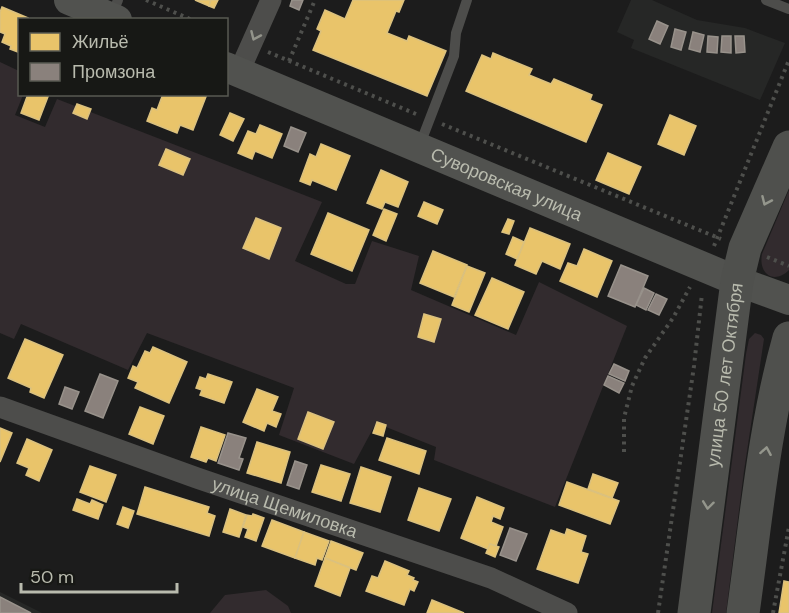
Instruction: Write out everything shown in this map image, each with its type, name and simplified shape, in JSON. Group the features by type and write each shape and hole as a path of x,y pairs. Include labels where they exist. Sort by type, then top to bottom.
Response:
{"main road":[{"name":"улица 50 лет Октября","path":"694,613 737,281 731,243 789,147"},
{"path":"743,613 762,474 782,363 789,338"}],"street":[{"path":"69,0 115,12"},
{"path":"233,69 251,45 271,0"},
{"name":"Суворовская улица","path":"233,69 737,281 789,300"},
{"name":"улица Щемиловка","path":"0,407 197,478 491,578 567,613"}],"lane":[{"path":"419,147 454,56 456,33 467,0"},
{"path":"766,0 789,9"}],"path":[{"path":"146,0 187,18"},
{"path":"289,62 315,0"},
{"path":"251,45 789,266"},
{"path":"624,452 624,418 632,386 645,358 673,318 704,266 731,243 789,60"},
{"path":"658,613 695,356 704,266"},
{"path":"774,613 789,527"}],"shaded area":[{"path":"631,0 652,0 697,20 745,28 785,43 760,100 631,48 634,40 617,32"},
{"path":"0,62 18,71 18,96 23,96 15,115 45,127 57,99 322,202 295,261 346,284 355,284 372,241 419,256 411,290 516,335 539,282 627,326 555,507 434,460 436,447 376,423 354,464 279,435 294,388 147,333 128,370 21,324 14,339 0,333"},
{"path":"789,190 789,270 778,277 773,277 768,275 762,267 762,254"},
{"path":"755,333 764,339 726,613 712,613 746,354 749,339"},
{"path":"266,590 288,606 291,613 210,613 225,595"},
{"path":"0,592 42,613 0,613"}],"building: Жильё":[{"path":"195,0 211,0 209,6"},
{"path":"211,0 218,0 214,8 209,6"},
{"path":"353,0 404,0 399,12 396,11 387,33 407,41 409,36 446,51 427,96 313,50 321,31 317,29 325,10 345,19"},
{"path":"2,7 28,18 18,18 18,52 2,42 5,34 0,32"},
{"path":"493,53 532,69 529,75 551,84 554,79 592,95 590,100 602,105 586,142 466,91 482,55 491,59"},
{"path":"27,96 48,96 39,120 21,113"},
{"path":"162,96 206,96 193,130 180,125 177,133 147,121 152,108 157,110"},
{"path":"77,104 91,109 87,119 73,113"},
{"path":"230,113 244,119 233,141 220,135"},
{"path":"670,115 696,126 684,155 658,144"},
{"path":"260,125 282,134 272,158 255,151 252,159 238,153 248,131 256,134"},
{"path":"321,144 350,156 336,190 312,180 310,185 300,181 310,154 316,157"},
{"path":"166,149 190,159 183,175 159,165"},
{"path":"608,153 641,167 629,194 596,180"},
{"path":"381,170 408,182 398,207 385,202 382,209 367,203"},
{"path":"424,202 443,210 437,224 418,216"},
{"path":"384,209 397,214 386,241 373,235"},
{"path":"328,213 369,230 352,271 311,254"},
{"path":"256,218 281,228 269,259 243,248"},
{"path":"508,219 514,221 509,234 502,232"},
{"path":"530,228 570,244 560,269 542,261 536,274 515,265"},
{"path":"513,237 524,242 517,259 506,254"},
{"path":"584,249 612,261 597,297 560,281 568,263 577,266"},
{"path":"433,251 467,265 454,297 420,283"},
{"path":"467,266 485,273 469,312 452,305"},
{"path":"492,278 524,292 508,329 475,315"},
{"path":"424,314 441,319 434,342 418,337"},
{"path":"25,339 63,355 44,398 30,392 31,388 8,378"},
{"path":"153,347 187,362 169,403 135,388 138,382 128,378 133,366 137,368 145,351 150,353"},
{"path":"208,374 232,382 224,403 200,395 202,390 196,388 200,377 206,379"},
{"path":"257,389 278,397 272,411 281,414 276,427 267,423 264,431 243,422"},
{"path":"140,407 164,416 153,444 129,434"},
{"path":"308,412 334,422 323,449 298,439"},
{"path":"377,422 386,425 383,436 373,433"},
{"path":"201,427 225,435 216,461 208,458 206,462 191,457"},
{"path":"0,428 12,433 0,462"},
{"path":"387,438 426,451 419,474 379,460"},
{"path":"27,439 52,450 39,481 26,475 29,468 17,463"},
{"path":"257,442 290,452 281,483 247,473"},
{"path":"321,465 350,474 341,501 312,492"},
{"path":"90,466 116,475 106,502 80,492"},
{"path":"361,467 391,477 380,512 350,503"},
{"path":"593,474 618,483 612,498 588,489"},
{"path":"567,482 619,501 610,524 559,505"},
{"path":"145,487 209,507 207,513 215,516 209,536 137,514"},
{"path":"419,488 451,499 439,531 408,520"},
{"path":"477,497 504,508 500,519 493,516 491,522 503,527 496,546 490,544 488,549 461,538"},
{"path":"77,499 90,504 92,500 103,505 98,519 73,510"},
{"path":"123,507 134,511 128,528 117,524"},
{"path":"230,509 246,515 239,537 223,532"},
{"path":"253,514 264,518 256,541 245,537 248,529 243,527 247,515 252,516"},
{"path":"272,520 304,532 295,558 262,546"},
{"path":"567,529 586,536 581,552 588,554 578,583 537,569 551,530 565,535"},
{"path":"304,532 329,541 322,560 317,558 315,565 295,558"},
{"path":"331,541 363,553 356,570 325,558"},
{"path":"490,544 499,547 495,557 486,553"},
{"path":"325,558 350,568 340,596 315,586"},
{"path":"385,561 409,571 407,575 418,582 414,591 410,589 404,605 366,591 372,576 378,578"},
{"path":"784,581 789,582 789,613 779,613"},
{"path":"432,600 464,613 427,613"}],"building: Промзона":[{"path":"292,0 303,0 299,10 290,6"},
{"path":"657,21 668,26 660,44 649,39"},
{"path":"675,29 686,32 681,50 671,47"},
{"path":"693,32 704,35 700,52 689,49"},
{"path":"708,36 718,37 717,53 707,52"},
{"path":"722,36 731,36 731,53 721,52"},
{"path":"735,36 744,36 745,52 736,53"},
{"path":"291,127 306,133 298,152 284,146"},
{"path":"621,265 648,276 635,307 608,296"},
{"path":"644,288 654,293 646,310 636,305"},
{"path":"656,294 667,299 659,315 648,310"},
{"path":"614,364 629,371 625,381 609,374"},
{"path":"100,374 118,381 103,418 85,411"},
{"path":"608,376 624,383 619,393 604,385"},
{"path":"65,387 79,392 72,409 59,404"},
{"path":"228,433 246,438 239,458 243,459 239,470 218,463"},
{"path":"295,461 307,465 299,489 287,485"},
{"path":"510,528 527,534 516,561 500,555"},
{"path":"0,597 31,613 0,613"}]}
